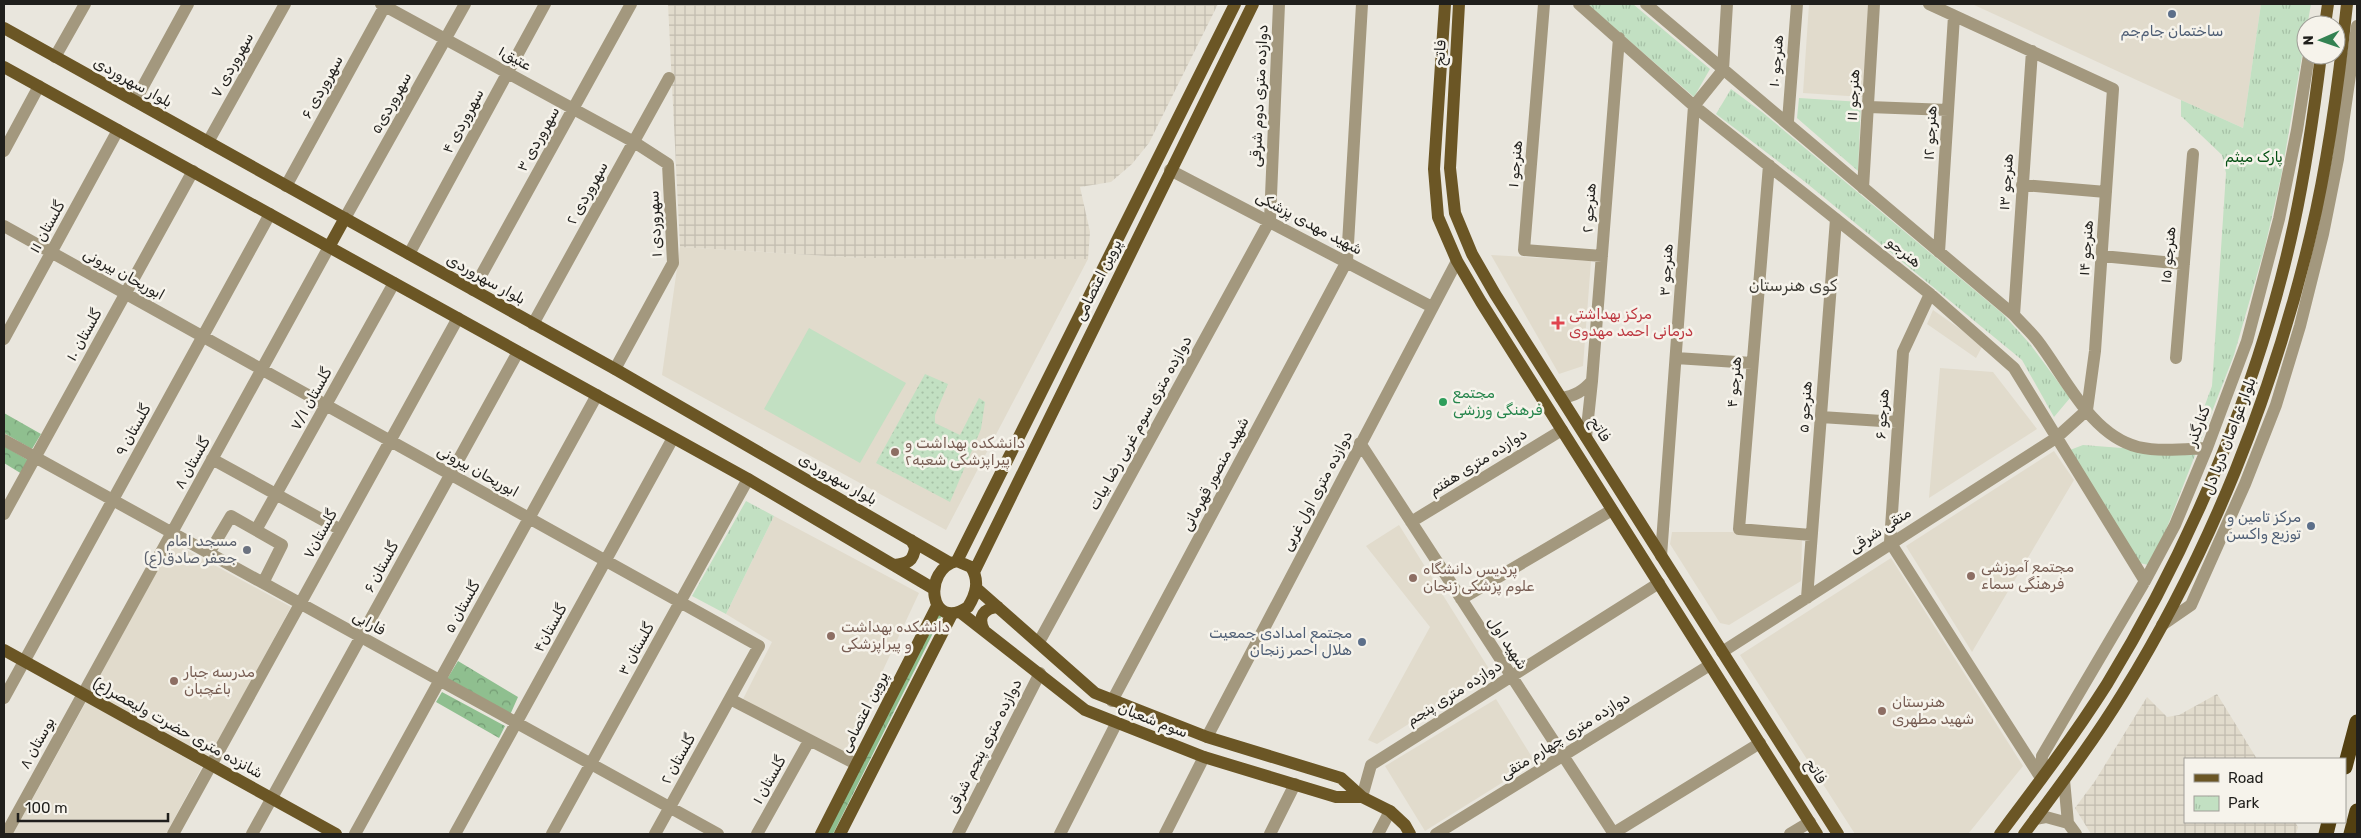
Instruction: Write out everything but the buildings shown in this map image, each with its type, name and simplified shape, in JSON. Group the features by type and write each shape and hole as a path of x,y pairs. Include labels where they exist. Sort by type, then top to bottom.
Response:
{"highway":[{"path":"2346,763 2357,722"},
{"path":"2351,834 2357,811"}],"main road":[{"name":"پروین اعتصامی","path":"954,562 1234,4"},
{"name":"پروین اعتصامی","path":"974,572 1253,4"},
{"name":"فاتح","path":"1445,4 1434,169 1438,217 1457,261 1817,834"},
{"name":"فاتح","path":"1459,4 1450,168 1454,213 1472,254 1561,398 1838,834"},
{"name":"بلوار غواصان دریا دل","path":"2024,834 2064,780 2124,692 2162,625 2232,480 2262,401 2288,321 2312,231 2349,47 2347,4"},
{"name":"بلوار سهروردی","path":"4,28 615,369 911,540 954,562"},
{"name":"بلوار غواصان دریا دل","path":"2000,834 2074,736 2108,682 2145,616 2214,472 2244,395 2270,316 2294,226 2312,134 2321,65"},
{"path":"4,67 748,479 934,589"},
{"path":"1438,217 1454,213"},
{"path":"329,247 345,218"},
{"path":"894,565 907,564 911,560 915,547 911,540"},
{"path":"954,562 965,562 974,572 976,588 968,607 956,613 942,611 937,606 934,589 940,572 954,562"},
{"name":"سوم شعبان","path":"976,588 1039,642 1071,674 1095,693 1206,737 1341,778 1362,797 1390,811 1405,825 1410,834"},
{"name":"پروین اعتصامی","path":"821,834 937,606"},
{"path":"984,630 981,620 982,614 986,610 998,607"},
{"path":"840,834 956,613"},
{"name":"سوم شعبان","path":"956,613 984,630 1085,710 1116,724 1204,757 1336,797 1362,797"},
{"name":"شانزده متری حضرت ولیعصر(ع)","path":"4,650 336,834"}],"street":[{"path":"55,57 85,4"},
{"path":"135,101 188,4"},
{"name":"سهروردی ۷","path":"208,142 285,4"},
{"name":"عتیق۱","path":"384,4 634,142"},
{"name":"سهروردی ۶","path":"286,186 384,4"},
{"name":"سهروردی۵","path":"345,218 464,4"},
{"name":"سهروردی ۴","path":"409,254 545,4"},
{"name":"سهروردی ۳","path":"473,290 631,4"},
{"name":"دوازده متری دوم شرقی","path":"1270,220 1279,4"},
{"path":"1347,261 1362,4"},
{"name":"هنرجو ۱","path":"1544,4 1524,250 1602,256"},
{"name":"هنرجو","path":"1579,4 1694,106 1930,294 2014,368 2145,581"},
{"path":"1694,106 1722,70 1727,4"},
{"name":"هنرجو ۱۰","path":"1788,121 1797,4"},
{"name":"هنرجو ۱۱","path":"1863,188 1874,4"},
{"path":"1929,4 2032,51"},
{"name":"هنرجو","path":"1650,5 1722,70 1788,121 1863,188 2014,314 2037,340 2087,410 2109,433 2138,446 2176,450 2207,448"},
{"name":"هنرجو ۱۲","path":"1940,252 1954,16"},
{"path":"2349,47 2357,26"},
{"name":"هنرجو ۲","path":"1586,437 1619,38"},
{"name":"هنرجو ۱۴","path":"2032,51 2113,89 2095,351 2087,410"},
{"name":"هنرجو ۱۳","path":"2014,314 2032,51"},
{"name":"کنارگذر","path":"2041,779 2042,756 2145,581 2175,525 2207,448 2247,341 2277,229 2297,130 2307,65"},
{"name":"سهروردی ۲","path":"534,324 669,78"},
{"path":"4,151 39,86"},
{"name":"هنرجو ۳","path":"1661,556 1694,106"},
{"path":"1869,106 1948,110"},
{"name":"گلستان ۱۱","path":"4,339 118,130"},
{"name":"سهروردی ۱","path":"615,369 673,263 668,164 634,142"},
{"name":"هنرجو ۱۵","path":"2176,358 2192,154"},
{"name":"هنرجو ۴","path":"1768,165 1739,529 1811,535"},
{"name":"شهید مهدی پزشکی","path":"1170,170 1270,220 1432,307"},
{"name":"گلستان ۱۰","path":"4,514 193,171"},
{"path":"2022,185 2106,192"},
{"name":"گلستان ۹","path":"4,698 270,214"},
{"name":"هنرجو ۵","path":"1806,598 1836,219"},
{"name":"دوازده متری سوم غربی رضا بیات","path":"1039,642 1270,220"},
{"name":"ابوریحان بیرونی","path":"4,226 759,646 730,699"},
{"name":"گلستان ۸","path":"83,694 329,247"},
{"path":"2102,256 2184,264"},
{"name":"شهید منصور قهرمانی","path":"1112,701 1347,261"},
{"name":"دوازده متری اول غربی","path":"1206,737 1457,261"},
{"name":"گلستان ۷/۱","path":"256,530 394,283"},
{"name":"هنرجو ۶","path":"1890,542 1903,352 1930,294"},
{"name":"گلستان۷","path":"173,834 458,318"},
{"name":"گلستان ۶","path":"252,834 518,352"},
{"path":"1676,358 1752,363"},
{"path":"1561,398 1578,393 1592,381"},
{"name":"گلستان ۵","path":"355,834 597,395"},
{"name":"متقی شرقی","path":"1722,652 1890,542 2056,438 2087,410"},
{"path":"1820,417 1897,422"},
{"name":"دوازده متری هفتم","path":"1411,522 1562,430"},
{"name":"گلستان۴","path":"455,834 673,438"},
{"name":"فارابی","path":"4,440 718,834"},
{"name":"شهید اول","path":"1360,442 1511,677 1564,755 1613,834"},
{"path":"212,459 341,530"},
{"name":"گلستان ۳","path":"552,834 748,479"},
{"path":"1461,599 1612,510"},
{"path":"209,553 231,516 282,545 263,583"},
{"path":"1890,542 2041,779"},
{"name":"دوازده متری پنجم","path":"1362,797 1371,765 1659,583"},
{"name":"دوازده متری چهارم متقی","path":"1436,834 1710,665"},
{"name":"دوازده متری پنجم شرقی","path":"958,834 1040,673"},
{"name":"بوستان ۸","path":"6,834 83,694"},
{"path":"730,699 856,764"},
{"name":"گلستان ۲","path":"656,834 730,699"},
{"path":"1060,834 1116,724"},
{"name":"گلستان ۱","path":"757,834 809,741"},
{"path":"1613,834 1760,743"},
{"path":"1165,834 1204,757"},
{"path":"2064,780 2068,823 2076,834"},
{"path":"1270,834 1295,784"},
{"path":"1378,834 1390,811"},
{"path":"2035,819 2046,817 2068,823"},
{"path":"1790,834 1810,822"}],"shaded area":[{"path":"668,4 1218,4 1149,143 1132,164 1111,182 1080,187 1090,232 1088,259 861,258 680,247"},
{"path":"1809,4 1868,4 1863,97 1803,93"},
{"path":"1972,4 2261,4 2243,128 2141,82"},
{"name":"دانشکده بهداشت و پیراپزشکى شعبه۲","path":"680,247 861,258 1088,259 946,530 662,375"},
{"name":"مرکز بهداشتی درمانی احمد مهدوی","path":"1491,255 1591,261 1583,366 1559,374"},
{"path":"1933,310 1983,345 1976,358 1927,324"},
{"path":"1940,368 1993,372 2037,429 1929,498"},
{"name":"مجتمع آموزشی فرهنگی سماء","path":"2054,451 2074,480 1972,652 1906,546"},
{"name":"دانشکده بهداشت و پیراپزشکی","path":"774,516 919,593 842,758 740,705 772,642 726,614"},
{"path":"1399,525 1491,672 1377,744 1368,740 1430,627 1366,546"},
{"path":"1672,532 1732,532 1802,538 1801,581 1729,625 1720,623 1670,544"},
{"path":"172,542 291,607 209,758 91,692"},
{"name":"هنرستان شهید مطهری","path":"1891,558 2023,766 1968,834 1855,834 1740,655"},
{"path":"2217,694 2256,758 2184,758 2184,823 2296,823 2298,827 2296,834 2091,834 2075,808 2095,781 2147,697 2167,717 2179,715"},
{"path":"1496,699 1535,762 1425,831 1385,766"},
{"path":"86,702 202,767 166,834 13,834"}],"green space":[{"path":"1587,4 1633,4 1710,69 1694,97"},
{"name":"پارک میثم","path":"2261,4 2311,4 2309,15 2296,15 2296,65 2300,65 2281,177 2265,247 2234,355 2152,566 2140,563 2070,450 2083,445 2187,453 2212,386 2226,173 2222,155 2181,116 2181,100 2243,128"},
{"path":"1731,89 1762,112 2003,314 2030,344 2070,398 2054,417 2022,360 1804,181 1716,114"},
{"path":"1799,98 1861,102 1858,171 1797,118"},
{"path":"809,328 906,383 860,463 764,409"},
{"path":"925,374 948,384 935,415 935,423 960,435 979,398 985,402 981,429 950,502 876,463"},
{"path":"4,413 41,434 32,449 4,433"},
{"path":"4,446 28,460 22,474 4,463"},
{"path":"746,501 774,516 726,614 692,596"},
{"path":"939,609 943,613 833,834 827,834"},
{"path":"458,661 518,697 510,715 447,679"},
{"path":"442,692 505,726 499,738 436,702"}],"place":[{"name":"ساختمان جام‌جم","path":"2172,14"},
{"name":"مرکز بهداشتی درمانی احمد مهدوی","path":"1558,323"},
{"name":"مجتمع فرهنگی ورزشی","path":"1443,402"},
{"name":"دانشکده بهداشت و پیراپزشکى شعبه۲","path":"895,452"},
{"name":"مرکز تامین و توزیع واکسن","path":"2311,526"},
{"name":"مسجد امام جعفر صادق(ع)","path":"247,550"},
{"name":"مجتمع آموزشی فرهنگی سماء","path":"1971,576"},
{"name":"پردیس دانشگاه علوم پزشکى زنجان","path":"1413,578"},
{"name":"دانشکده بهداشت و پیراپزشکی","path":"831,636"},
{"name":"مجتمع امدادی جمعیت هلال احمر زنجان","path":"1362,642"},
{"name":"مدرسه جبار باغچبان","path":"174,681"},
{"name":"هنرستان شهید مطهری","path":"1882,711"}],"district":[{"name":"کوی هنرستان","path":"1793,285"}]}
